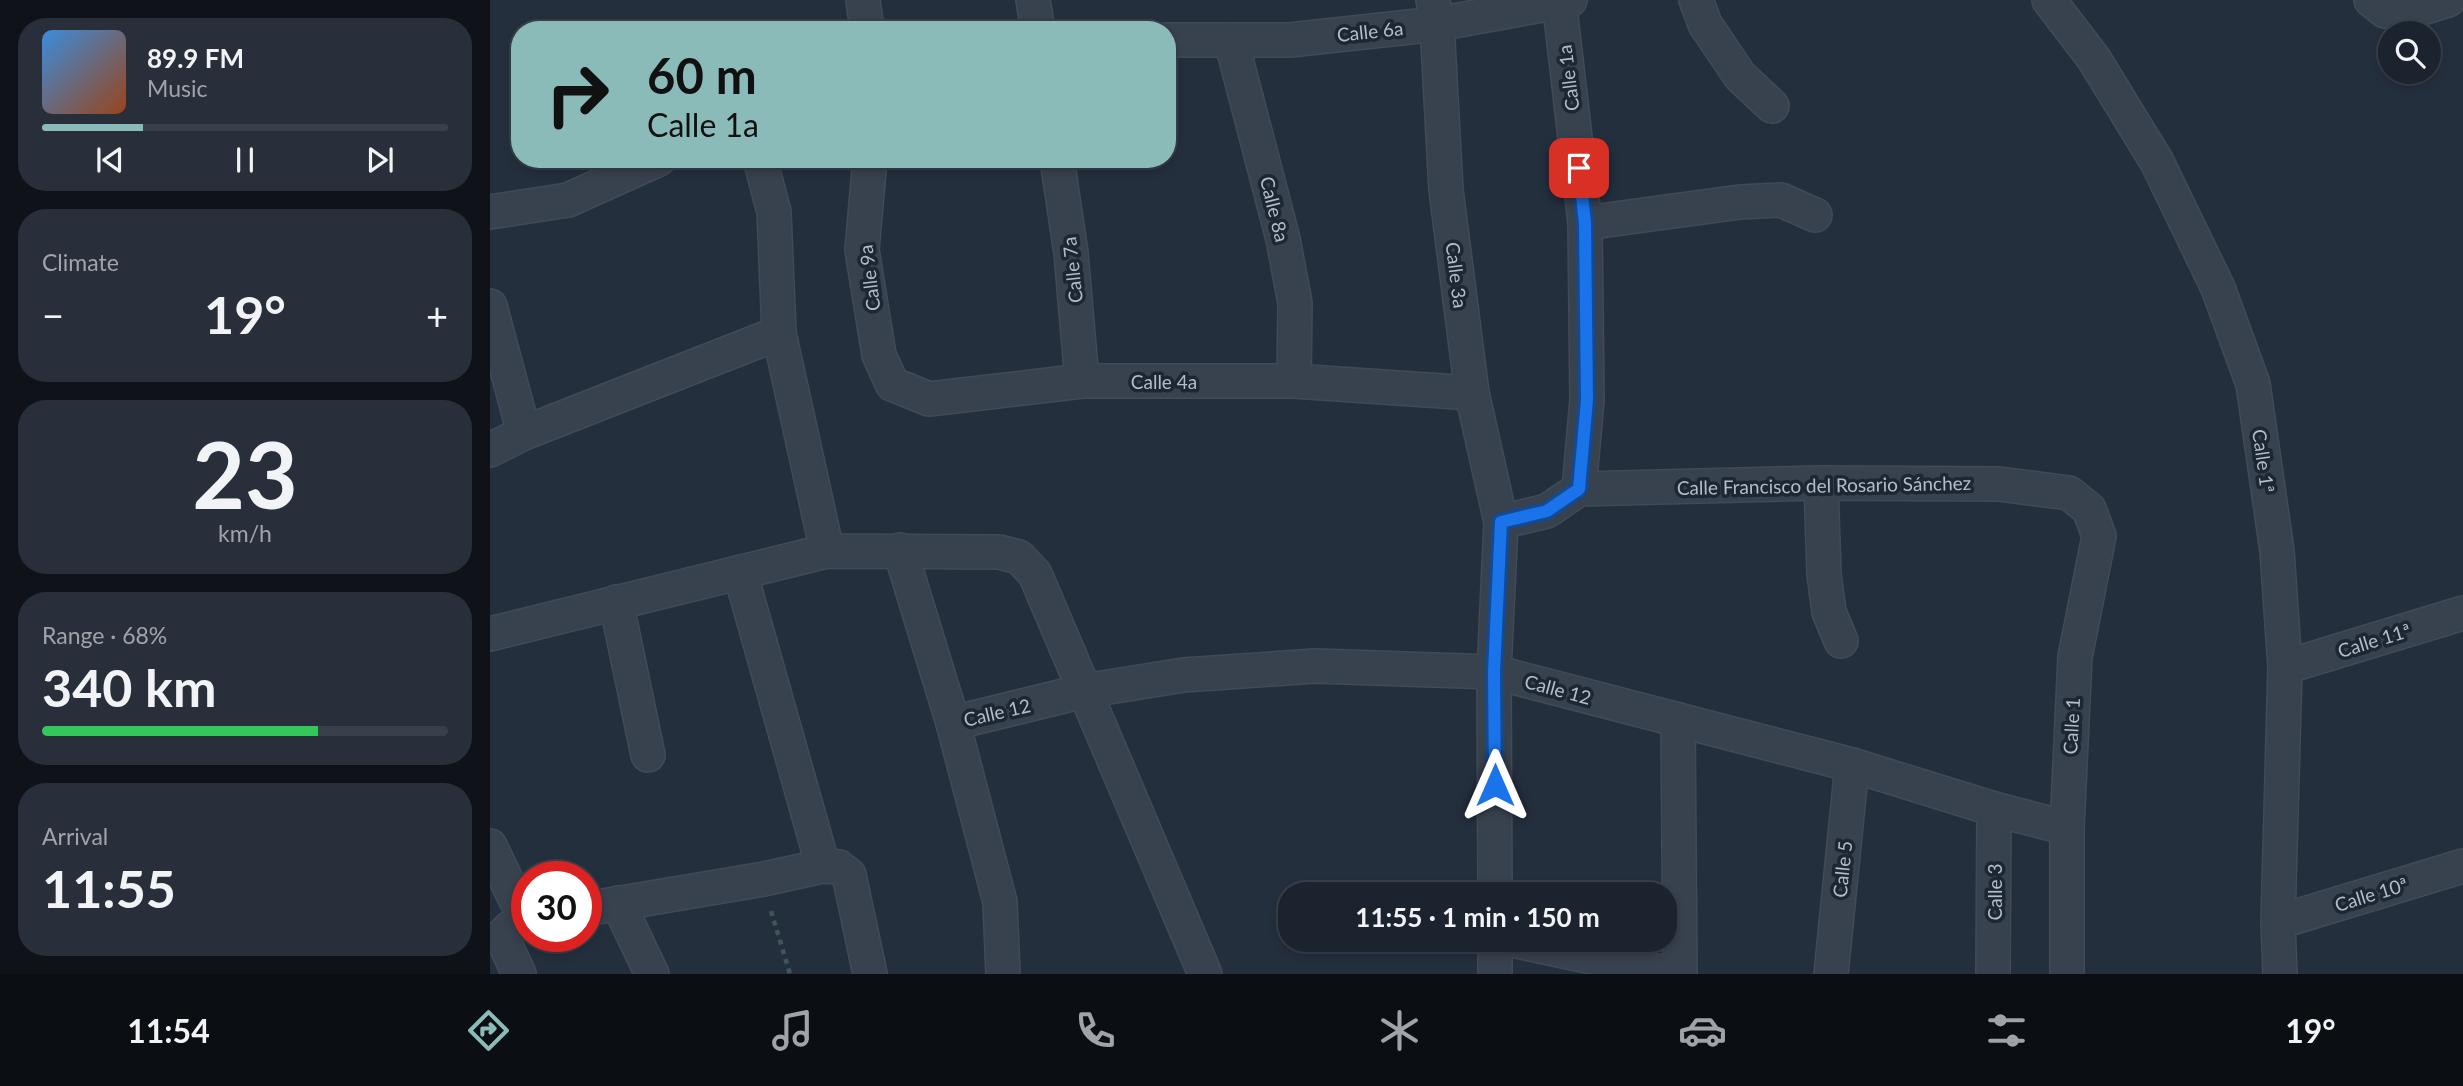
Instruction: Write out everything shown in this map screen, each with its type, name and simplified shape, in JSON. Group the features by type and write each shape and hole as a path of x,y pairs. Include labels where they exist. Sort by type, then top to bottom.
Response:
{"street":[{"path":"863,0 866,21"},
{"path":"1033,0 1036,21"},
{"path":"1696,0 1705,24 1740,76 1772,106"},
{"name":"Calle 1ª","path":"2049,0 2094,59 2157,162 2218,288 2253,384 2277,551 2285,667 2278,922 2280,974"},
{"path":"2371,0 2385,11 2406,13 2448,0"},
{"name":"Calle 6a","path":"1176,40 1290,40 1435,12 1563,1"},
{"name":"Calle 1a","path":"1563,1 1585,223 1587,400 1579,489"},
{"name":"Calle 3a","path":"1435,12 1446,190 1472,393 1501,522 1494,672 1495,882"},
{"name":"Calle 8a","path":"1231,40 1283,239 1293,290 1294,381"},
{"path":"490,212 568,200 639,168"},
{"path":"762,168 774,212 779,332 827,551"},
{"name":"Calle 9a","path":"869,168 862,250 879,355"},
{"name":"Calle 7a","path":"1058,168 1072,253 1082,382"},
{"path":"1585,223 1740,202 1781,200 1815,215"},
{"path":"490,306 523,433"},
{"path":"490,450 523,433 779,332"},
{"name":"Calle 4a","path":"879,355 892,384 929,399 1082,382 1294,381 1472,393"},
{"path":"1821,483 1824,574 1829,612 1842,641"},
{"name":"Calle Francisco del Rosario Sánchez","path":"1579,489 1821,483 1999,484 2069,493"},
{"path":"1501,522 1547,511 1579,489"},
{"name":"Calle 1","path":"2067,974 2067,828 2075,657 2099,536 2090,509 2069,493"},
{"path":"900,550 953,723 1000,902 1003,974"},
{"path":"490,634 827,551 999,552 1019,557 1035,574 1205,974"},
{"path":"740,572 823,866"},
{"path":"616,602 648,755"},
{"name":"Calle 11ª","path":"2285,667 2463,613"},
{"name":"Calle 12","path":"953,723 1084,691 1184,675 1315,666 1494,672 1852,765 1994,809 2067,828"},
{"path":"1678,720 1680,974"},
{"name":"Calle 5","path":"1831,974 1852,765"},
{"name":"Calle 3","path":"1993,974 1994,809"},
{"path":"490,846 511,889"},
{"path":"652,974 602,906 764,879 823,866 839,867 849,875 870,974"},
{"name":"Calle 10ª","path":"2278,922 2463,866"},
{"path":"511,929 503,934 504,942 519,974"},
{"path":"1495,952 1495,974"},
{"path":"1568,952 1671,974"}],"path":[{"path":"764,879 790,974"}],"route":[{"path":"1495,785 1494,672 1501,522 1547,511 1579,489 1587,400 1585,223 1579,168"}]}
